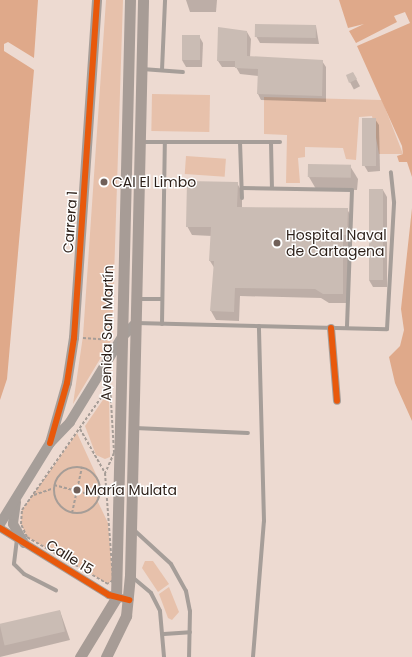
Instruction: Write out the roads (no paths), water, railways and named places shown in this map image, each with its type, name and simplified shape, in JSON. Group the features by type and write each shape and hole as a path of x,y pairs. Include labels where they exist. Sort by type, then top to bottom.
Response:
{"main road":[{"name":"Avenida San Martín","path":"116,598 130,0"},
{"name":"Avenida San Martín","path":"106,657 122,625 128,600 130,575 143,0"},
{"path":"80,657 116,598"}],"street":[{"name":"Carrera 1","path":"50,442 68,383 74,338 97,0"},
{"name":"Carrera 1","path":"0,524 50,442 70,422 122,337 136,323"},
{"path":"331,328 337,401"},
{"path":"16,498 13,524 21,541"},
{"name":"Calle 15","path":"0,528 116,598 128,600"}],"lane":[{"path":"162,70 166,0"},
{"path":"142,69 183,72"},
{"path":"140,142 280,142"},
{"path":"162,324 165,142"},
{"path":"240,142 242,198"},
{"path":"271,142 272,188"},
{"path":"136,323 387,329 394,202 391,172"},
{"path":"242,188 352,190 347,328"},
{"path":"137,299 162,299"},
{"path":"253,657 264,521 259,326"},
{"path":"134,428 248,433"},
{"path":"132,529 159,551 180,576 190,611 189,657"},
{"path":"21,541 14,564 24,574 56,590"},
{"path":"130,575 146,588 156,601 164,634 164,657"},
{"path":"164,634 190,632"}],"place":[{"name":"CAI El Limbo","path":"104,182"},
{"name":"Hospital Naval de Cartagena","path":"277,243"},
{"name":"María Mulata","path":"77,490"}]}
